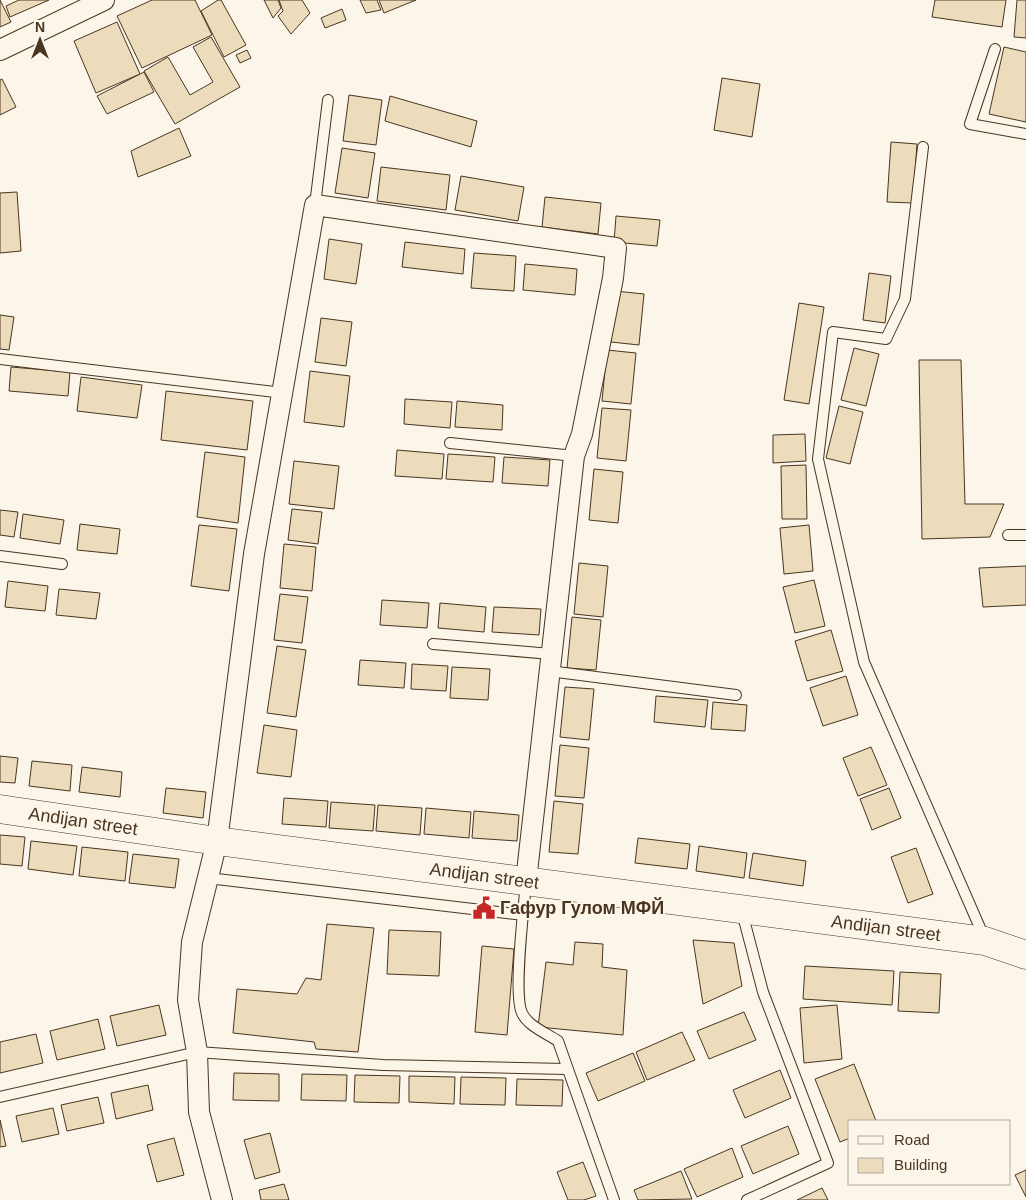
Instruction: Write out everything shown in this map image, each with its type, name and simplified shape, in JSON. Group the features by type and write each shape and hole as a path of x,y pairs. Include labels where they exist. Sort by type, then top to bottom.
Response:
{"street":[{"path":"0,50 104,0"},
{"path":"222,1200 199,1112 197,1052 188,1000 192,942 217,841 254,554 315,205 616,248 613,278 582,434 574,456 526,881"},
{"name":"Andijan street","path":"0,809 217,841 985,941 1026,955"}],"lane":[{"path":"995,49 970,124 1026,134"},
{"path":"315,205 328,100"},
{"path":"923,147 905,299 886,339 833,332 818,459 864,662 985,941"},
{"path":"0,359 283,393"},
{"path":"450,443 574,456"},
{"path":"1008,535 1026,534"},
{"path":"0,556 62,564"},
{"path":"434,644 550,662 736,695"},
{"path":"208,878 524,915"},
{"path":"526,881 518,992 522,1013 537,1029 558,1041 566,1069 614,1200"},
{"path":"741,910 763,992 828,1163 747,1200"},
{"path":"0,1097 197,1052 383,1065 566,1069"}],"building":[{"path":"0,0 11,22 0,27"},
{"path":"19,0 49,0 10,17 6,6"},
{"path":"152,0 195,0 212,35 142,68 117,16"},
{"path":"221,0 246,45 224,57 201,11"},
{"path":"264,0 278,0 281,8 273,18"},
{"path":"279,0 302,0 310,13 291,34 278,16 283,11"},
{"path":"360,0 377,0 381,10 366,13"},
{"path":"379,0 416,0 384,13"},
{"path":"935,0 1006,0 1002,27 932,17"},
{"path":"1017,0 1026,0 1026,38 1014,37"},
{"path":"342,9 346,20 325,28 321,18"},
{"path":"117,22 140,74 96,93 74,41"},
{"path":"211,37 240,87 175,124 144,71 168,57 190,95 213,82 193,47"},
{"path":"1004,47 1026,52 1026,122 989,114"},
{"path":"247,50 251,58 240,63 236,55"},
{"path":"144,72 154,92 107,114 97,96"},
{"path":"722,78 760,84 752,137 714,130"},
{"path":"2,79 16,107 0,115 0,80"},
{"path":"349,95 382,100 376,145 343,141"},
{"path":"390,96 477,121 471,147 385,121"},
{"path":"179,128 191,156 138,177 131,151"},
{"path":"891,142 917,144 913,203 887,202"},
{"path":"342,148 375,153 368,198 335,193"},
{"path":"381,167 450,175 446,210 377,201"},
{"path":"461,176 524,187 518,221 455,210"},
{"path":"17,192 21,251 0,253 0,193"},
{"path":"545,197 601,203 598,234 542,227"},
{"path":"616,216 660,220 657,246 614,242"},
{"path":"329,239 362,244 356,284 324,279"},
{"path":"405,242 465,249 463,274 402,267"},
{"path":"474,253 516,256 514,291 471,288"},
{"path":"525,264 577,269 575,295 523,290"},
{"path":"869,273 891,276 885,323 863,320"},
{"path":"615,291 644,294 639,345 611,342"},
{"path":"799,303 824,307 809,404 784,400"},
{"path":"0,315 14,317 9,350 0,349"},
{"path":"321,318 352,322 346,366 315,362"},
{"path":"854,348 879,354 866,406 841,400"},
{"path":"607,350 636,353 631,404 602,401"},
{"path":"919,360 961,360 965,504 1004,504 990,537 922,539"},
{"path":"11,367 70,372 68,396 9,391"},
{"path":"310,371 350,376 344,427 304,422"},
{"path":"81,377 142,385 137,418 77,411"},
{"path":"166,391 253,401 247,450 161,440"},
{"path":"405,399 452,402 450,428 404,424"},
{"path":"457,401 503,405 502,430 455,427"},
{"path":"839,406 863,412 850,464 826,458"},
{"path":"602,408 631,410 626,461 597,458"},
{"path":"805,434 806,461 773,463 773,435"},
{"path":"397,450 444,454 442,479 395,476"},
{"path":"205,452 245,457 238,523 197,517"},
{"path":"448,454 495,457 493,482 446,479"},
{"path":"504,457 550,460 548,486 502,483"},
{"path":"294,461 339,466 334,509 289,504"},
{"path":"806,465 807,519 782,519 781,466"},
{"path":"594,469 623,472 618,523 589,520"},
{"path":"292,509 322,512 318,544 288,540"},
{"path":"0,510 18,512 14,537 0,535"},
{"path":"23,514 64,520 60,544 20,538"},
{"path":"80,524 120,529 117,554 77,550"},
{"path":"199,525 237,529 229,591 191,586"},
{"path":"809,525 813,571 784,574 780,528"},
{"path":"284,544 316,547 312,591 280,588"},
{"path":"579,563 608,566 603,617 574,614"},
{"path":"1026,566 1026,605 983,607 979,568"},
{"path":"814,580 825,626 795,633 783,587"},
{"path":"8,581 48,586 45,611 5,607"},
{"path":"59,589 100,593 96,619 56,615"},
{"path":"280,594 308,597 302,643 274,640"},
{"path":"382,600 429,603 427,628 380,625"},
{"path":"440,603 486,607 484,632 438,628"},
{"path":"494,607 541,609 539,635 492,632"},
{"path":"572,617 601,620 596,670 567,668"},
{"path":"831,630 843,671 807,681 795,641"},
{"path":"277,646 306,650 296,717 267,713"},
{"path":"360,660 406,663 404,688 358,685"},
{"path":"412,664 448,666 446,691 411,689"},
{"path":"452,667 490,669 488,700 450,698"},
{"path":"846,676 858,715 823,726 810,688"},
{"path":"565,687 594,689 589,740 560,737"},
{"path":"656,696 708,700 705,727 654,722"},
{"path":"713,702 747,705 745,731 711,729"},
{"path":"264,725 297,730 291,777 257,773"},
{"path":"560,745 589,748 584,798 555,796"},
{"path":"871,747 887,785 858,796 843,758"},
{"path":"0,756 18,758 15,783 0,782"},
{"path":"32,761 72,765 70,791 29,786"},
{"path":"82,767 122,772 120,797 79,792"},
{"path":"166,788 206,792 203,818 163,813"},
{"path":"889,788 901,818 872,830 860,799"},
{"path":"284,798 328,801 326,827 282,824"},
{"path":"554,801 583,804 578,854 549,852"},
{"path":"331,802 375,805 373,831 329,828"},
{"path":"378,805 422,808 420,835 376,831"},
{"path":"426,808 471,812 469,838 424,834"},
{"path":"474,811 519,815 517,841 472,838"},
{"path":"0,835 25,837 22,866 0,864"},
{"path":"638,838 690,844 687,869 635,863"},
{"path":"31,841 77,846 73,875 28,869"},
{"path":"699,846 747,853 744,878 696,871"},
{"path":"82,847 128,852 125,881 79,876"},
{"path":"916,848 933,894 908,903 891,857"},
{"path":"753,853 806,861 803,886 749,878"},
{"path":"133,854 179,859 175,888 129,883"},
{"path":"327,924 374,928 358,1052 316,1049 314,1042 233,1033 237,989 297,994 306,978 321,980"},
{"path":"389,930 441,932 439,976 387,974"},
{"path":"693,940 734,943 742,986 703,1004"},
{"path":"575,942 603,944 602,967 627,970 623,1035 538,1027 546,962 573,965"},
{"path":"482,946 514,949 507,1035 475,1032"},
{"path":"805,966 894,971 892,1005 803,999"},
{"path":"900,972 941,974 939,1013 898,1011"},
{"path":"159,1005 166,1035 117,1046 110,1016"},
{"path":"837,1005 842,1059 804,1063 800,1008"},
{"path":"744,1012 756,1040 709,1059 697,1031"},
{"path":"98,1019 105,1049 57,1060 50,1031"},
{"path":"682,1032 695,1060 647,1080 636,1052"},
{"path":"36,1034 43,1063 0,1073 0,1042"},
{"path":"633,1053 645,1081 598,1101 586,1073"},
{"path":"854,1064 876,1120 848,1120 848,1139 840,1142 815,1079"},
{"path":"780,1070 791,1098 745,1118 733,1090"},
{"path":"234,1073 279,1074 279,1101 233,1100"},
{"path":"302,1074 347,1075 346,1101 301,1100"},
{"path":"355,1075 400,1076 399,1103 354,1102"},
{"path":"409,1076 455,1077 454,1104 409,1102"},
{"path":"461,1077 506,1078 505,1105 460,1104"},
{"path":"517,1079 563,1080 562,1106 516,1105"},
{"path":"148,1085 153,1110 116,1119 111,1093"},
{"path":"98,1097 104,1123 67,1131 61,1105"},
{"path":"53,1108 59,1134 22,1142 16,1116"},
{"path":"0,1120 6,1146 0,1147"},
{"path":"788,1126 799,1154 753,1174 741,1146"},
{"path":"270,1133 280,1172 255,1179 244,1140"},
{"path":"174,1138 184,1175 157,1182 147,1145"},
{"path":"732,1148 743,1177 697,1197 684,1169"},
{"path":"583,1162 596,1196 584,1200 568,1200 557,1172"},
{"path":"1026,1170 1026,1197 1015,1175"},
{"path":"681,1171 692,1199 638,1200 634,1190"},
{"path":"284,1184 289,1200 261,1200 259,1190"},
{"path":"822,1188 828,1200 797,1200"}],"place":[{"name":"Гафур Гулом МФЙ","path":"484,908"}]}
